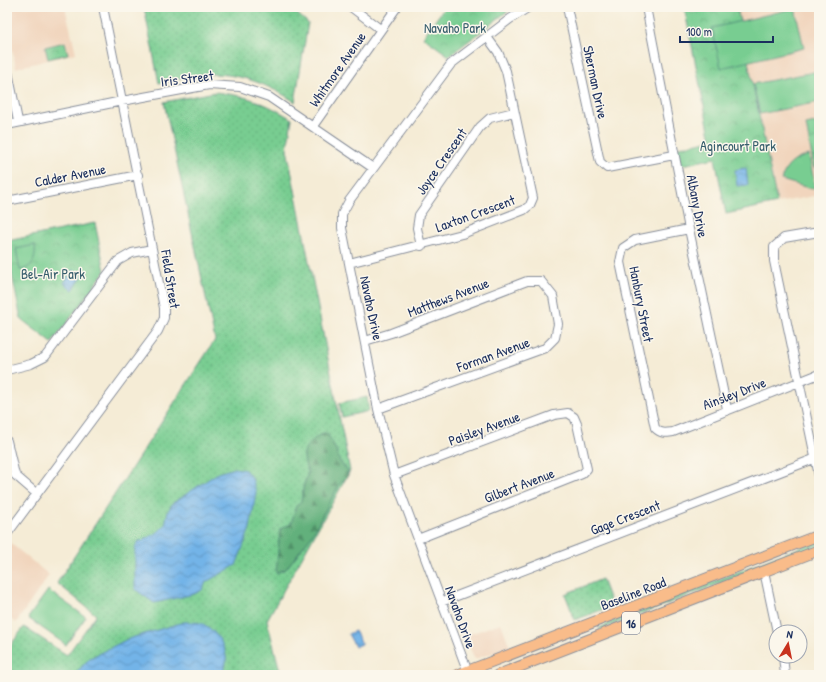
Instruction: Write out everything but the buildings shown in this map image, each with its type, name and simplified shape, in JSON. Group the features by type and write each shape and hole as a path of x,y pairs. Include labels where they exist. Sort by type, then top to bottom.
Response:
{"main road":[{"name":"Baseline Road","path":"457,675 468,673 819,535"},
{"name":"Baseline Road","path":"498,675 819,550"}],"street":[{"name":"Field Street","path":"7,534 158,332 164,318 164,308 138,175 103,7"},
{"path":"351,7 380,29"},
{"name":"Whitmore Avenue","path":"313,126 380,29 397,7"},
{"name":"Navaho Drive","path":"468,673 394,475 378,410 348,262 342,228 342,214 349,201 447,68 456,59 487,37 510,18 529,7"},
{"name":"Sherman Drive","path":"567,7 600,162 607,168 674,155"},
{"name":"Albany Drive","path":"646,7 674,155 727,409"},
{"name":"Laxton Crescent","path":"348,262 421,246 462,234 524,210 530,205 533,198 506,71 498,52 487,37"},
{"path":"7,67 18,121"},
{"name":"Iris Street","path":"7,125 18,121 209,85 240,87 269,97 373,168"},
{"name":"Joyce Crescent","path":"421,246 417,228 419,215 480,127 490,118 504,113 514,112"},
{"name":"Calder Avenue","path":"7,201 138,175"},
{"name":"Hanbury Street","path":"658,432 652,420 620,262 623,248 635,240 689,229"},
{"path":"819,232 784,238 774,247 774,261 817,457 819,476"},
{"path":"7,370 31,364 45,357 118,261 132,253 152,249"},
{"name":"Matthews Avenue","path":"365,341 391,333 527,281 541,281"},
{"name":"Forman Avenue","path":"378,410 545,348 555,338 558,324 553,296 541,281"},
{"name":"Ainsley Drive","path":"658,432 673,432 727,409 819,374"},
{"name":"Paisley Avenue","path":"394,475 554,416 568,413 574,417 578,426"},
{"name":"Gilbert Avenue","path":"418,539 582,474 587,469 578,426"},
{"path":"7,441 15,475 37,494"},
{"name":"Gage Crescent","path":"441,602 817,457"},
{"path":"764,571 775,624"},
{"path":"784,664 785,675"}],"shaded area":[{"path":"7,7 65,7 76,53 16,68 7,24"},
{"path":"737,7 819,7 819,195 777,203"},
{"path":"9,542 49,575 16,623 7,616 7,544"},
{"path":"501,623 510,647 475,659 464,636"}],"green space":[{"path":"144,7 294,7 293,10 308,23 295,102 275,90 245,78 234,76 205,74 159,83"},
{"name":"Navaho Park","path":"445,7 513,7 449,56 423,37"},
{"name":"Agincourt Park","path":"684,7 690,7 691,12 716,7 737,7 777,203 726,214 715,158 678,166 675,148 711,140"},
{"path":"795,8 804,48 721,68 712,28"},
{"path":"65,42 68,54 48,59 45,47"},
{"path":"819,71 819,102 760,114 753,84"},
{"path":"215,92 246,98 264,104 292,119 287,149 350,471 267,620 281,675 7,675 7,650 24,627 67,655 96,615 57,583 215,340 164,102"},
{"path":"819,122 819,129 816,129 819,143 819,167 814,168 806,125"},
{"path":"809,155 815,187 812,189 781,180 785,170 791,163 799,158"},
{"name":"Bel-Air Park","path":"95,223 105,271 52,343 21,319 7,251 7,241"},
{"path":"35,245 33,261 28,267 20,270 16,249"},
{"path":"367,397 369,411 342,417 339,403"},
{"path":"323,433 327,433 336,450 340,462 348,471 348,476 339,485 312,535 286,569 276,573 280,529 291,524 296,506 301,501 304,484 308,473 304,459 305,450 311,442"},
{"path":"819,540 819,545 600,630 599,628 619,618"},
{"path":"602,579 612,606 575,620 565,594"},
{"path":"48,590 86,617 66,645 28,618"}],"water":[{"path":"746,168 748,185 737,186 735,170"},
{"path":"73,270 82,276 73,290 64,283"},
{"path":"235,468 245,470 252,478 256,492 250,528 236,565 206,582 202,590 194,594 154,603 135,589 135,547 138,542 158,532 165,525 168,511 173,503 218,473"},
{"path":"184,622 196,622 203,624 220,640 226,654 226,662 220,675 74,675 90,658 128,639"},
{"path":"355,631 362,644 355,647 348,634"}]}
